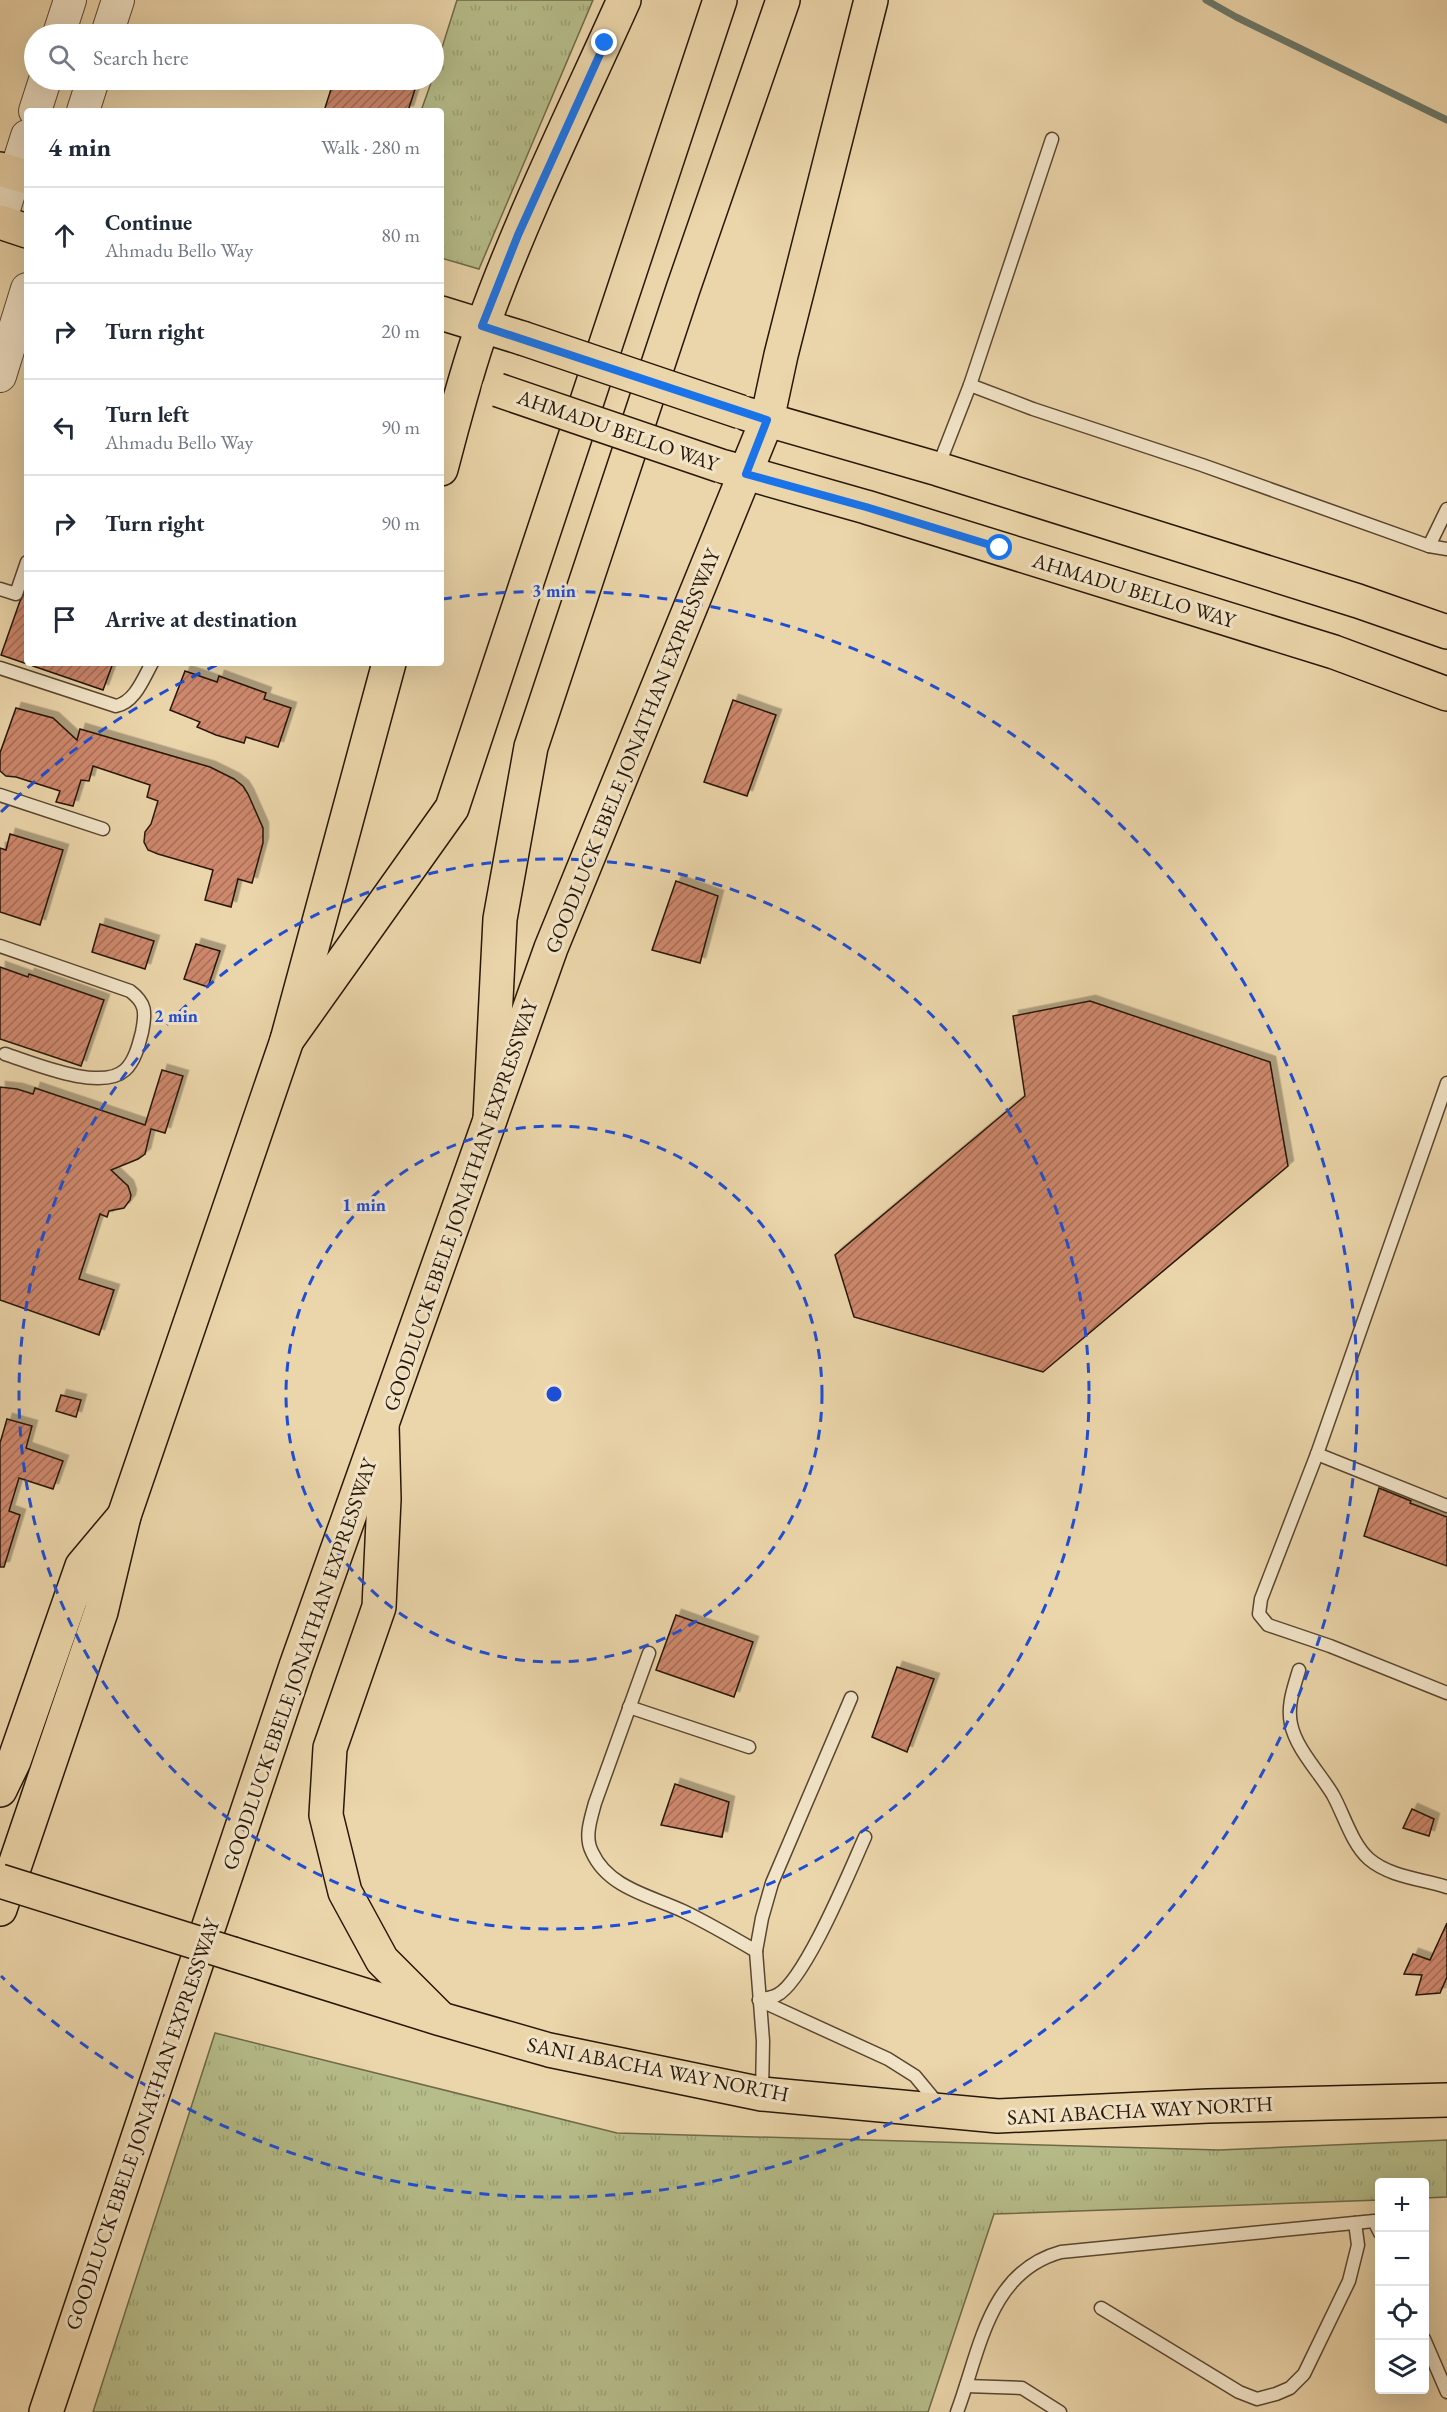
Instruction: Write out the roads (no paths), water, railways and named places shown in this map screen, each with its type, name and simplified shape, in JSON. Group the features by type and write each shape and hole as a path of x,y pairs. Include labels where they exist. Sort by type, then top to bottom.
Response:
{"main road":[{"path":"444,445 453,374 482,326 518,235 624,0"},
{"path":"287,1040 452,808 720,0"},
{"path":"490,1119 500,919 531,747 683,289 783,0"},
{"path":"763,56 801,0"},
{"name":"GOODLUCK EBELE JONATHAN EXPRESSWAY","path":"46,2412 296,1666 551,948 733,470 781,355 871,0"},
{"path":"0,222 24,230"},
{"path":"444,314 754,416 938,469 1358,601 1447,632"},
{"name":"AHMADU BELLO WAY","path":"453,374 733,470 866,507 1334,652 1447,694"},
{"path":"0,1909 101,1611 124,1516 287,1040 388,666"},
{"path":"382,1425 384,1499 378,1607 330,1748 326,1815 345,1892 382,1960 441,2019"},
{"path":"0,1790 14,1761 82,1566 124,1516"},
{"name":"SANI ABACHA WAY NORTH","path":"0,1881 441,2019 549,2050 762,2094 998,2116 1220,2105 1447,2100"}],"street":[{"path":"62,24 70,0"},
{"path":"110,24 118,0"},
{"path":"36,108 42,90"},
{"path":"84,108 90,90"},
{"path":"0,222 24,145"},
{"path":"0,376 24,299"}],"lane":[{"path":"938,469 970,385 1052,138"},
{"path":"970,385 1429,546 1447,549"},
{"path":"1429,546 1447,509"},
{"path":"0,589 16,594 24,571"},
{"path":"0,668 116,706 133,697 150,666"},
{"path":"0,795 103,829"},
{"path":"0,945 130,991 140,999 144,1016 135,1054 126,1069 115,1076 79,1077 5,1054"},
{"path":"1447,1083 1317,1454 1261,1599 1259,1614 1268,1624 1447,1693"},
{"path":"1317,1454 1447,1506"},
{"path":"649,1653 589,1825 588,1840 591,1851 599,1865 610,1876 633,1890 681,1910 756,1951"},
{"path":"1299,1670 1290,1704 1291,1725 1308,1759 1332,1794 1361,1849 1369,1859 1386,1871 1447,1887"},
{"path":"762,2094 763,2041 756,1951 762,1918 772,1883 851,1698"},
{"path":"629,1707 749,1748"},
{"path":"759,2000 778,1995 793,1980 830,1916 865,1837"},
{"path":"759,2000 888,2058 915,2076 944,2111"},
{"path":"957,2412 982,2331 1012,2281 1042,2257 1061,2252 1374,2221 1380,2232"},
{"path":"1101,2308 1239,2392 1257,2399 1276,2394 1290,2388 1304,2374 1349,2281 1358,2245 1355,2223"},
{"path":"1425,2340 1447,2392"},
{"path":"966,2386 1022,2388 1060,2412"}],"waterway":[{"path":"1206,0 1236,17 1447,120"}]}
